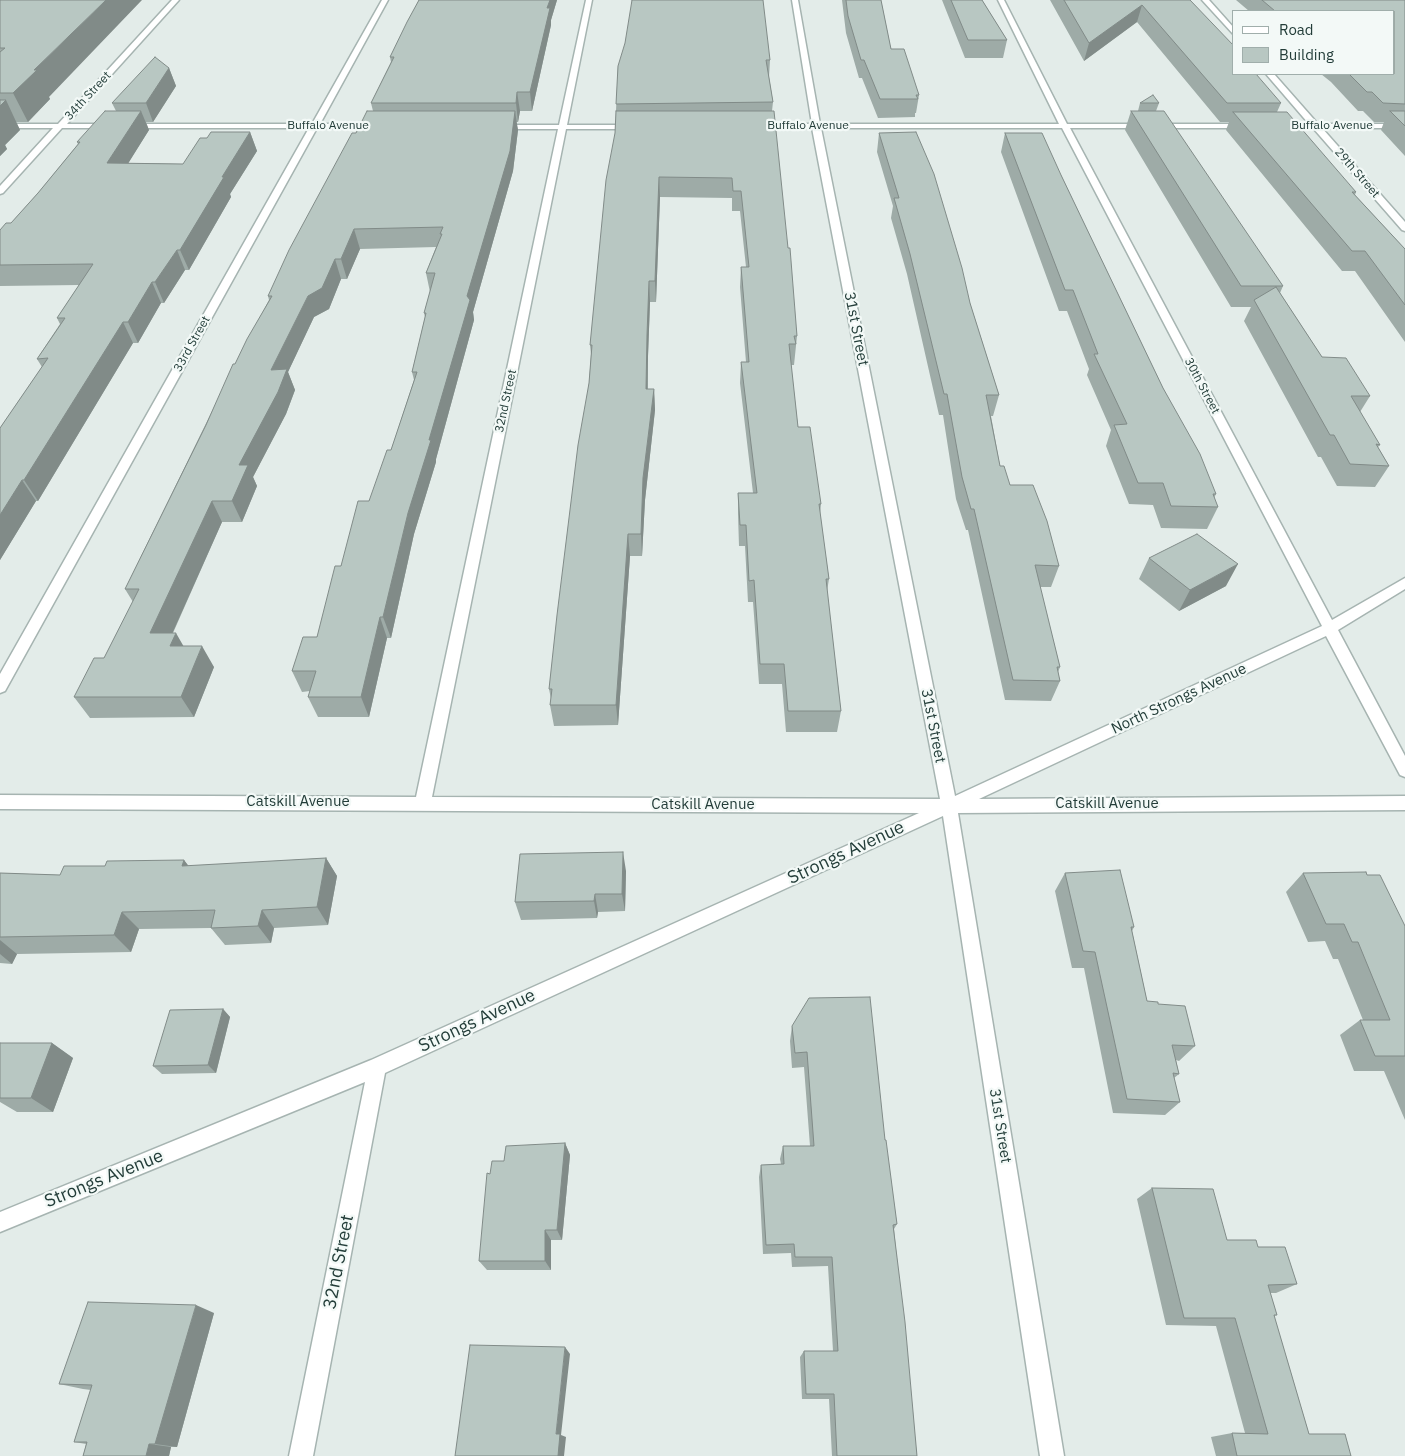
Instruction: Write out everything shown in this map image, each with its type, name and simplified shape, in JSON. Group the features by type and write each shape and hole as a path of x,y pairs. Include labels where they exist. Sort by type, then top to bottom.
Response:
{"street":[{"name":"34th Street","path":"0,192 176,0"},
{"name":"33rd Street","path":"0,687 385,0"},
{"name":"32nd Street","path":"423,802 590,0"},
{"name":"31st Street","path":"795,0 816,126 949,806 1052,1456"},
{"name":"30th Street","path":"1001,0 1065,127 1405,771"},
{"path":"1205,0 1232,31"},
{"name":"29th Street","path":"1271,75 1405,228"},
{"name":"Buffalo Avenue","path":"0,126 384,126"},
{"path":"484,126 642,126"},
{"name":"Buffalo Avenue","path":"750,126 1258,126"},
{"name":"Buffalo Avenue","path":"1268,126 1405,126"},
{"name":"North Strongs Avenue","path":"949,806 1330,628 1405,584"},
{"name":"Catskill Avenue","path":"0,802 423,802 949,806 1405,803"},
{"name":"Strongs Avenue","path":"0,1222 377,1067 949,806"},
{"name":"32nd Street","path":"301,1456 377,1067"}],"building":[{"path":"0,0 106,0 13,93 0,93 0,52 5,48 0,48"},
{"path":"419,0 550,0 547,8 550,8 530,92 517,92 516,103 371,103 394,57 390,57"},
{"path":"632,0 763,0 770,60 766,60 773,102 616,104 618,66 625,43"},
{"path":"846,0 881,0 891,49 904,49 919,95 916,95 918,99 880,99 864,60 861,60 848,16"},
{"path":"951,0 982,0 1007,40 968,40"},
{"path":"1064,0 1190,0 1232,44 1232,75 1257,75 1281,103 1227,103 1142,5 1089,43"},
{"path":"1262,0 1405,0 1405,104 1383,103 1372,92 1367,92 1350,75 1395,75 1395,10 1274,10"},
{"path":"155,57 169,68 146,103 112,103"},
{"path":"1153,95 1159,103 1140,103"},
{"path":"0,100 6,100 0,106"},
{"path":"105,111 141,111 107,163 183,164 200,138 207,138 211,132 250,132 180,250 177,250 155,282 152,282 128,322 123,322 0,515 0,428 48,358 37,359 65,318 57,318 93,264 0,265 0,230 6,223 11,223 38,193 80,142 77,142"},
{"path":"367,111 515,111 510,151 467,296 470,300 429,440 431,440 408,513 383,617 380,617 361,697 308,697 316,671 292,671 303,637 317,637 335,566 341,566 358,501 369,501 387,450 391,450 417,372 412,372 426,313 424,313 435,273 426,273 443,227 354,229 341,259 335,259 322,288 308,296 271,370 287,369 278,392 239,465 248,465 232,501 212,501 150,633 176,633 170,646 202,646 181,697 74,697 94,658 104,658 139,589 125,589 206,425 233,364 235,364 272,296 268,296 289,250 352,133 356,133"},
{"path":"616,111 774,111 788,248 790,248 797,336 794,336 796,344 789,344 798,427 810,427 821,504 819,504 829,579 826,579 841,711 788,711 784,664 760,664 754,580 749,581 746,525 740,525 738,493 757,493 741,362 749,362 741,267 749,267 741,191 733,191 732,178 659,177 655,281 649,281 647,335 646,389 654,389 643,478 641,534 628,534 616,705 550,705 552,689 549,689 557,615 578,445 589,383 592,345 590,345 606,180 615,133"},
{"path":"1131,111 1164,111 1283,286 1241,286"},
{"path":"1390,111 1405,111 1405,126"},
{"path":"1233,112 1287,112 1356,192 1352,192 1405,249 1405,305 1365,251 1352,251"},
{"path":"916,132 934,174 962,268 970,303 999,395 986,395 1000,466 1004,466 1010,485 1033,485 1047,521 1059,566 1035,565 1060,667 1057,667 1060,681 1013,680 974,509 971,509 962,477 947,394 944,394 910,254 894,198 899,198 879,133"},
{"path":"1005,133 1042,133 1163,388 1200,454 1216,494 1213,494 1218,507 1171,506 1163,483 1138,483 1114,425 1127,424 1094,354 1098,354 1073,290 1065,290"},
{"path":"1276,287 1322,357 1346,358 1370,396 1351,396 1380,445 1376,444 1389,466 1350,464 1334,435 1330,435 1254,300"},
{"path":"1197,534 1238,564 1190,590 1149,558"},
{"path":"623,852 622,894 595,894 594,901 515,902 520,854"},
{"path":"326,858 317,907 262,910 258,926 211,928 215,910 122,912 114,935 0,937 0,873 60,875 64,866 105,866 107,861 184,860 182,866"},
{"path":"1120,870 1134,927 1131,927 1147,1001 1158,1002 1158,1004 1185,1006 1195,1046 1172,1045 1179,1074 1173,1073 1180,1102 1127,1099 1095,952 1083,951 1065,873"},
{"path":"1366,872 1367,875 1380,875 1405,926 1405,1056 1375,1056 1360,1020 1390,1020 1358,942 1352,942 1344,924 1326,924 1303,873"},
{"path":"870,997 885,1140 897,1224 893,1225 905,1322 917,1456 837,1456 834,1394 806,1394 804,1351 838,1351 832,1257 795,1257 794,1244 766,1245 761,1165 784,1164 783,1146 814,1146 807,1052 795,1053 792,1026 809,998"},
{"path":"223,1009 208,1065 153,1066 170,1010"},
{"path":"0,1043 52,1043 31,1098 0,1098"},
{"path":"565,1143 557,1230 545,1230 545,1261 479,1261 487,1173 490,1174 492,1161 504,1161 506,1146"},
{"path":"1152,1188 1213,1189 1227,1240 1256,1240 1258,1247 1285,1247 1297,1284 1268,1285 1277,1315 1274,1315 1309,1434 1345,1434 1351,1456 1237,1456 1232,1433 1268,1434 1235,1318 1184,1318"},
{"path":"88,1302 196,1305 155,1444 149,1444 146,1456 83,1456 87,1442 74,1442 92,1385 59,1384"},
{"path":"470,1345 565,1347 556,1434 560,1434 558,1456 455,1456"}]}
